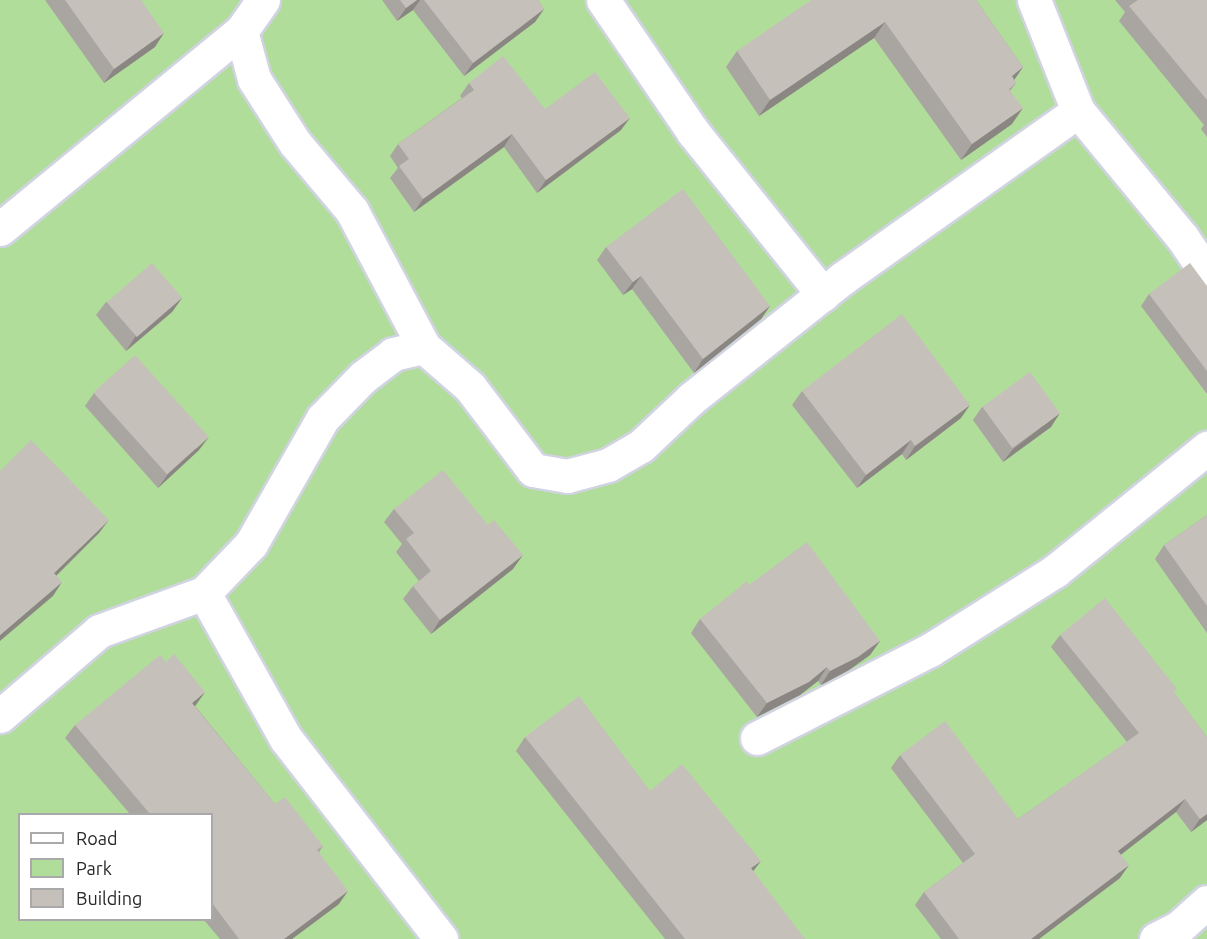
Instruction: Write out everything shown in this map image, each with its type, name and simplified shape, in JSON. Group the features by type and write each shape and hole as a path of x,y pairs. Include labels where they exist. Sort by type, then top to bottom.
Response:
{"street":[{"path":"0,229 241,31 263,0"},
{"path":"603,0 693,132 823,294"},
{"path":"1034,0 1078,111 1182,237 1207,274"},
{"path":"241,31 254,79 295,143 352,211 424,347 470,387 533,470 567,476 608,465 641,446 692,398 823,294 1078,111"},
{"path":"0,716 99,631 204,593 251,544 323,418 363,377 393,354 424,347"},
{"path":"757,738 930,650 1055,571 1207,448"},
{"path":"204,593 286,739 441,939"},
{"path":"1172,935 1207,902"}],"green space":[{"path":"0,0 1207,0 1207,939 0,939"}],"building":[{"path":"65,0 141,0 164,33 114,69"},
{"path":"400,0 417,0 406,8"},
{"path":"424,0 538,0 544,9 473,63"},
{"path":"811,0 976,0 1023,67 1012,76 1016,83 1009,89 1023,108 972,144 885,22 770,100 737,51"},
{"path":"1138,0 1207,0 1207,100 1129,6"},
{"path":"503,56 545,109 595,72 630,118 546,180 512,134 423,199 399,166 409,159 398,144 474,90 469,83"},
{"path":"683,189 770,306 703,359 641,276 633,282 606,247"},
{"path":"152,263 182,298 137,337 107,302"},
{"path":"1190,263 1207,286 1207,371 1149,294"},
{"path":"902,314 970,405 915,446 911,440 866,475 802,391"},
{"path":"135,355 209,437 167,474 93,392"},
{"path":"1030,372 1060,413 1012,448 982,407"},
{"path":"31,440 109,520 54,573 62,582 0,635 0,471"},
{"path":"443,470 488,525 494,520 523,555 440,620 413,586 431,571 406,539 414,533 394,509"},
{"path":"1207,515 1207,606 1164,545"},
{"path":"807,542 880,641 858,657 830,671 827,667 809,682 767,703 700,619 747,581 749,585"},
{"path":"1105,598 1177,689 1174,692 1207,737 1207,814 1200,819 1185,799 1118,851 1129,865 1031,939 959,939 924,892 975,854 900,755 945,721 1018,819 1139,733 1060,635"},
{"path":"174,654 205,692 192,703 275,804 285,797 323,846 317,850 348,891 284,939 239,939 213,904 213,813 149,813 75,725 160,655 166,662"},
{"path":"579,696 650,791 682,764 761,861 751,868 805,939 685,939 525,737"}]}
